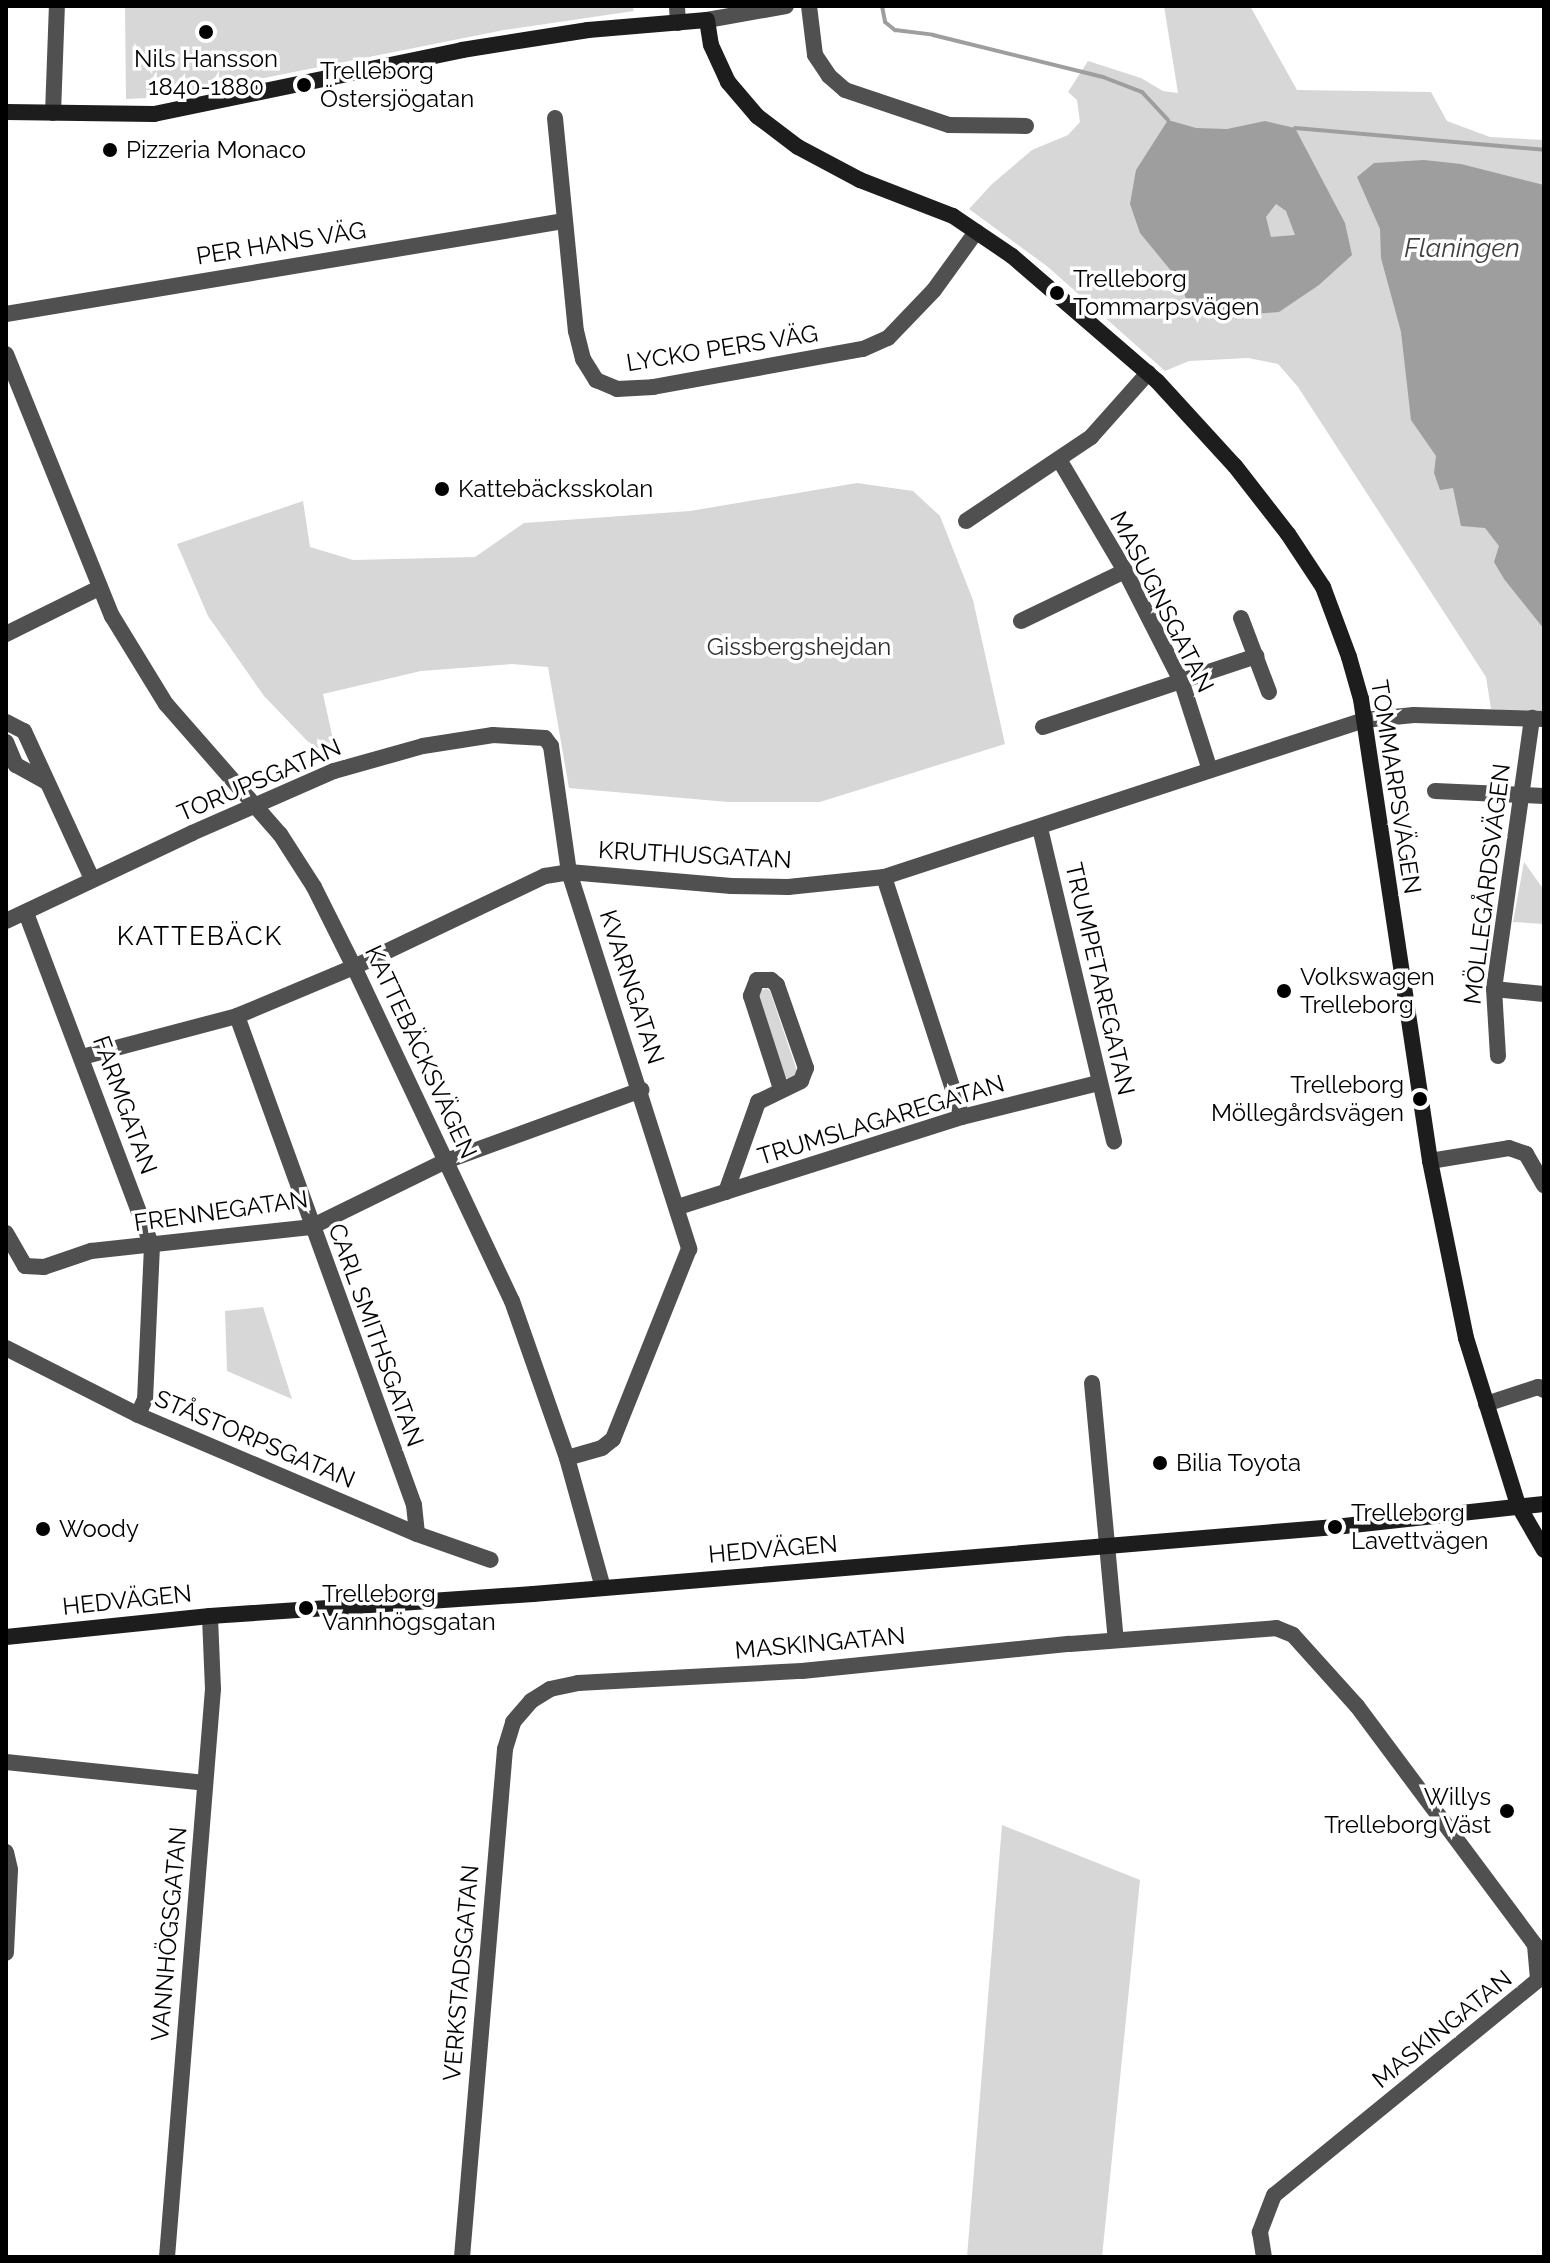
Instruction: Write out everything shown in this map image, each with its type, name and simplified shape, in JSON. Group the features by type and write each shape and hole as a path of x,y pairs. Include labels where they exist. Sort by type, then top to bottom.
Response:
{"street":[{"path":"53,113 57,6"},
{"path":"6,112 154,114 462,50 678,15 707,20 786,6"},
{"path":"809,6 815,55 829,76 845,90 949,125 1026,126"},
{"name":"TOMMARPSVÄGEN","path":"707,20 711,45 728,82 757,116 798,147 860,180 927,203 976,232 1012,256 1148,373 1235,466 1288,534 1323,587 1349,657 1364,720 1430,1161 1466,1338 1518,1505 1544,1550"},
{"name":"LYCKO PERS VÄG","path":"555,118 576,331 583,359 596,380 617,389 653,387 848,352 888,338 934,290 976,232"},
{"name":"PER HANS VÄG","path":"6,314 564,221"},
{"name":"KATTEBÄCKSVÄGEN","path":"6,354 99,588 166,704 280,834 314,887 354,967 512,1301 567,1458 603,1588"},
{"path":"966,521 1060,461 1091,437 1148,373"},
{"name":"MASUGNSGATAN","path":"1060,461 1125,571 1182,683 1210,770"},
{"path":"1021,621 1125,571"},
{"path":"6,634 99,588"},
{"path":"1241,618 1269,692"},
{"path":"1043,727 1256,656"},
{"name":"KRUTHUSGATAN","path":"82,1057 237,1016 354,967 545,876 569,872 731,886 788,887 884,877 1364,720 1414,715 1538,718"},
{"name":"MÖLLEGÅRDSVÄGEN","path":"1498,1056 1494,989 1523,794 1538,718"},
{"path":"6,722 24,731 92,879"},
{"name":"TORUPSGATAN","path":"6,921 92,879 334,771 423,746 493,735 545,738"},
{"name":"KVARNGATAN","path":"545,738 551,746 569,872 641,1090 689,1249 613,1439 602,1448 567,1458"},
{"path":"6,742 16,765 45,781"},
{"path":"1435,791 1544,796"},
{"name":"TRUMPETAREGATAN","path":"1040,828 1114,1141"},
{"path":"884,877 962,1117"},
{"name":"FARMGATAN","path":"26,913 152,1246 145,1399 138,1415"},
{"path":"726,1192 758,1102 801,1081 806,1068 777,985 771,980 757,980 751,996 781,1089"},
{"path":"1494,989 1544,994"},
{"name":"CARL SMITHSGATAN","path":"237,1016 414,1505 417,1534"},
{"name":"TRUMSLAGAREGATAN","path":"678,1207 962,1117 1098,1083"},
{"name":"FRENNEGATAN","path":"6,1233 25,1266 44,1267 91,1251 311,1227 446,1161 641,1090"},
{"path":"1430,1161 1509,1148 1526,1154 1544,1185"},
{"name":"STÅSTORPSGATAN","path":"6,1348 138,1415 417,1534 491,1560"},
{"path":"1092,1383 1116,1640"},
{"path":"1486,1404 1538,1387 1544,1390"},
{"name":"HEDVÄGEN","path":"6,1637 210,1616 603,1588 1335,1527 1544,1504"},
{"name":"VANNHÖGSGATAN","path":"167,2257 213,1689 210,1616"},
{"name":"MASKINGATAN","path":"531,1701 550,1689 578,1683 802,1671 1116,1640 1276,1628 1293,1635 1357,1706 1535,1945 1538,1980 1525,1995 1274,2195 1260,2232 1264,2257"},
{"name":"VERKSTADSGATAN","path":"462,2257 505,1749 513,1722 531,1701"},
{"path":"6,1762 205,1783"},
{"path":"6,1852 6,1953"}],"green space":[{"path":"125,6 632,6 634,11 504,30 169,97 126,99"},
{"path":"1164,6 1250,6 1297,90 1431,92 1447,121 1490,137 1544,140 1544,713 1491,709 1486,677 1298,387 1278,364 1248,358 1189,361 1165,371 1048,267 969,209 992,184 1032,150 1068,135 1080,122 1077,100 1068,92 1088,61 1141,78 1163,91 1178,93"},
{"name":"Gissbergshejdan","path":"857,483 913,491 940,516 973,600 1005,744 820,802 728,802 569,788 548,667 512,664 421,671 323,694 334,744 315,749 264,696 208,616 177,544 303,501 310,547 353,560 475,557 524,523 690,511"},
{"path":"1524,862 1544,890 1544,924 1513,922"},
{"path":"766,988 770,991 797,1071 796,1077 789,1079 783,1076 756,994"},
{"path":"263,1307 292,1399 227,1371 225,1311"},
{"path":"1002,1825 1140,1880 1102,2257 967,2257"}],"water":[{"path":"1168,120 1196,128 1227,129 1265,121 1295,128 1345,223 1352,255 1319,285 1279,312 1207,318 1188,305 1181,283 1140,233 1130,204 1136,170","holes":["1276,204 1286,211 1295,235 1271,237 1266,217"]},
{"name":"Flaningen","path":"1424,160 1461,164 1544,185 1544,629 1494,562 1499,546 1485,528 1461,526 1453,488 1440,490 1434,473 1436,456 1411,420 1401,332 1381,258 1380,229 1357,177 1374,163"}],"waterway":[{"path":"882,6 885,22 895,30 933,35 1103,77 1142,92 1168,120"},
{"path":"1295,128 1544,150"}],"place":[{"name":"Nils Hansson 1840-1880","path":"206,32"},
{"name":"Trelleborg Östersjögatan","path":"304,85"},
{"name":"Pizzeria Monaco","path":"110,150"},
{"name":"Trelleborg Tommarpsvägen","path":"1057,293"},
{"name":"Kattebäcksskolan","path":"442,489"},
{"name":"Volkswagen Trelleborg","path":"1284,991"},
{"name":"Trelleborg Möllegårdsvägen","path":"1420,1099"},
{"name":"Bilia Toyota","path":"1160,1463"},
{"name":"Trelleborg Lavettvägen","path":"1335,1527"},
{"name":"Woody","path":"43,1529"},
{"name":"Trelleborg Vannhögsgatan","path":"306,1608"},
{"name":"Willys Trelleborg Väst","path":"1507,1811"}],"district":[{"name":"KATTEBÄCK","path":"200,937"}]}
